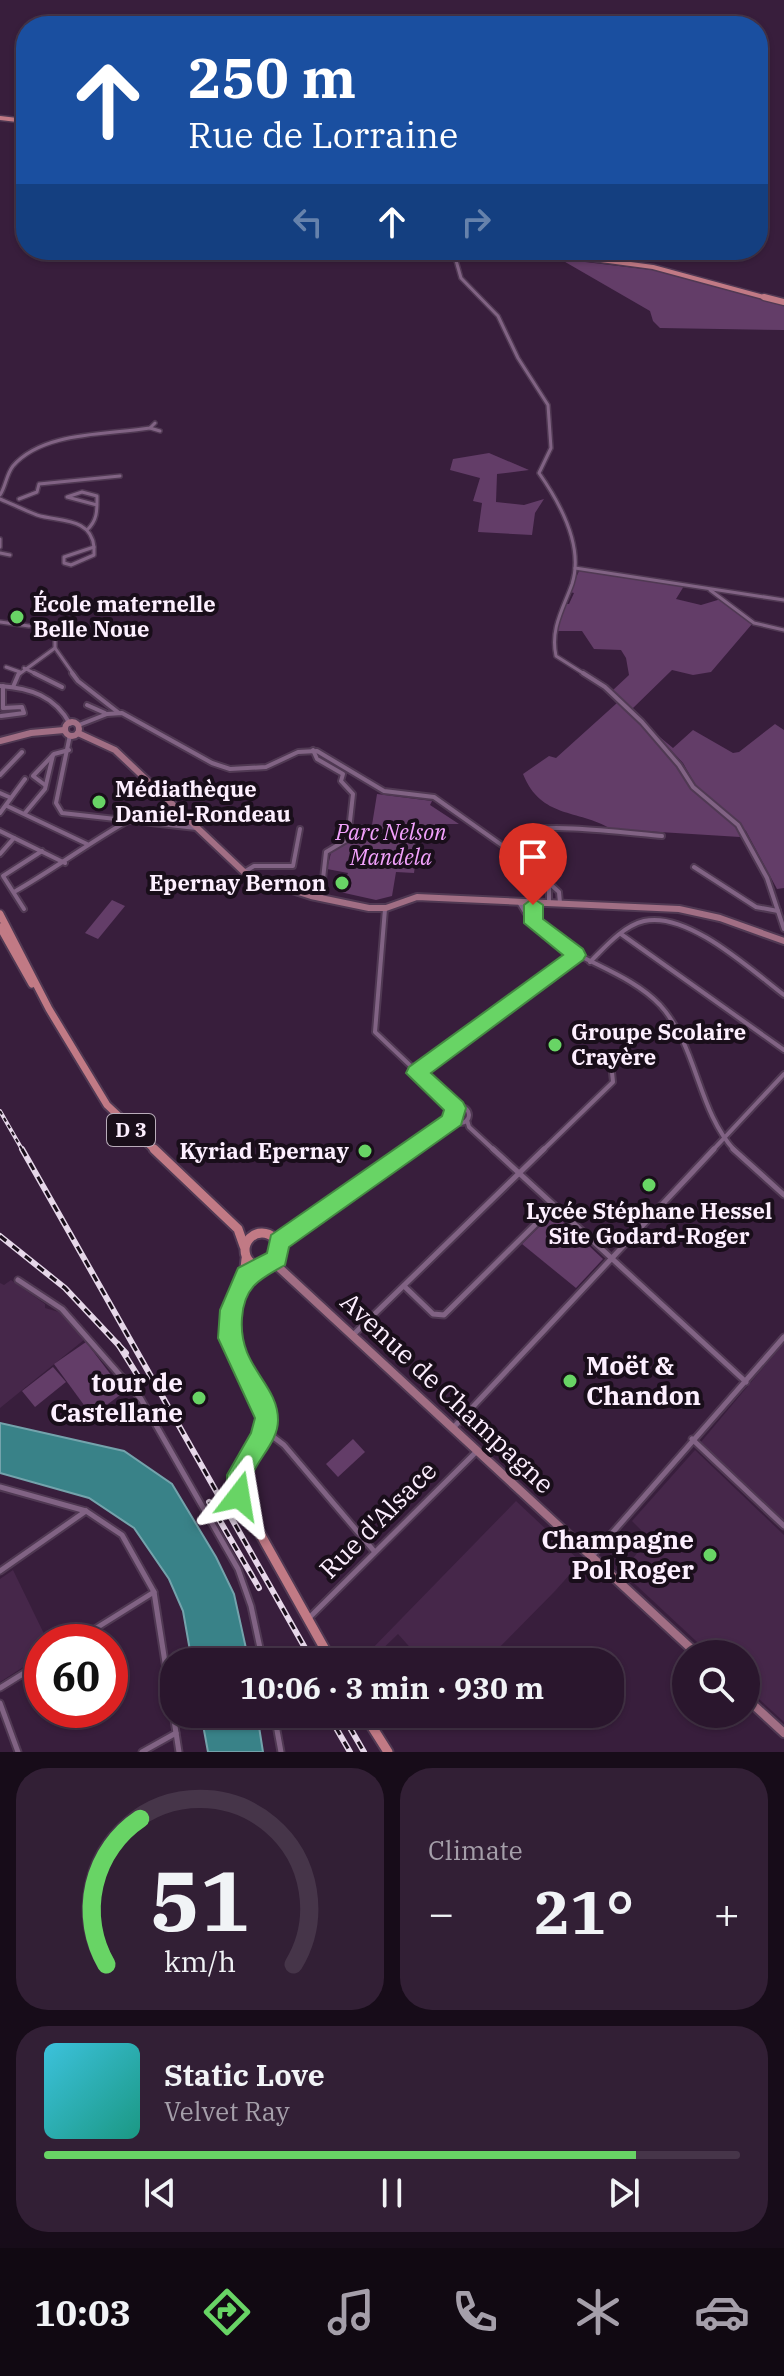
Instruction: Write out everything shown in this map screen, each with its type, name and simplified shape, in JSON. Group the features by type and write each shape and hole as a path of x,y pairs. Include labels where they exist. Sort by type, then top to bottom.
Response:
{"main road":[{"path":"595,260 662,268 784,302"},
{"name":"D 3","path":"0,914 49,1009"},
{"name":"D 3","path":"0,927 112,1110 238,1229 244,1246"},
{"name":"D 3","path":"238,1229 257,1234"},
{"path":"246,1275 273,1262 280,1253 278,1242 272,1236 257,1234 244,1246 246,1275 231,1310 229,1338 238,1362 264,1407 265,1431 239,1475 239,1496 324,1648"},
{"path":"246,1259 261,1267"},
{"path":"373,1728 388,1752"}],"street":[{"path":"456,260 461,278 495,311 548,405 551,448 539,471 554,493 575,568 553,633 556,656 605,687 661,744 693,787 735,821 767,878 784,929"},
{"path":"150,428 155,423"},
{"path":"95,547 64,557 62,562 71,565 94,555 95,547 87,530 76,522 42,516 0,497 11,468 32,453 80,438 150,428 160,431"},
{"path":"19,499 37,492 39,484 120,476"},
{"path":"87,530 97,518 97,505 94,493 67,497 97,505"},
{"path":"0,539 0,547"},
{"path":"0,553 10,555"},
{"path":"575,568 784,600"},
{"path":"705,588 719,594 754,623 784,630"},
{"path":"0,622 29,626"},
{"path":"63,625 55,631 55,648 78,681 119,713 230,769 266,767 298,752 313,750 384,791 434,797 513,853 549,883 559,892 560,903"},
{"path":"13,687 22,670 55,648"},
{"path":"6,667 22,670 62,687"},
{"path":"3,708 22,707 24,713 0,716 3,708 1,686 32,690 51,700 70,724 113,748 244,872 279,889 385,909 404,899 417,897 679,909 720,918 784,941"},
{"path":"87,705 107,714"},
{"path":"0,741 31,733 67,732 107,714 119,713"},
{"path":"70,724 67,732 69,750 57,795 59,811 73,817 177,824 199,829"},
{"path":"45,785 32,777 53,755 62,749 69,750"},
{"path":"313,750 317,759 343,774 341,781 353,794 348,839 326,852 321,897"},
{"path":"0,775 22,752"},
{"path":"25,813 44,791 53,755"},
{"path":"0,813 25,779"},
{"path":"0,793 9,797"},
{"path":"7,806 87,844"},
{"path":"158,823 178,810"},
{"path":"177,824 185,816"},
{"path":"14,892 65,863 87,844 128,820"},
{"path":"244,872 254,866 293,866 300,829"},
{"path":"513,853 516,838 531,830 662,836"},
{"path":"0,831 65,863"},
{"path":"0,854 14,838"},
{"path":"24,909 3,876 42,851"},
{"path":"694,867 756,907 778,911"},
{"path":"549,883 549,903"},
{"path":"519,901 523,913 534,923 576,955 643,990 669,1016 723,1137 784,1195"},
{"path":"534,923 531,912 535,902"},
{"path":"385,909 375,1032 455,1108"},
{"path":"590,962 621,934 648,920 674,922 784,995"},
{"path":"621,934 784,1050"},
{"path":"416,1073 576,955"},
{"path":"353,1335 613,1082 610,1053"},
{"path":"453,1428 784,1074"},
{"path":"454,1119 455,1108"},
{"path":"455,1108 468,1111 469,1127 746,1382"},
{"path":"454,1119 467,1120"},
{"path":"278,1242 454,1119"},
{"path":"404,1286 433,1314 444,1315 553,1206"},
{"name":"Avenue de Champagne","path":"273,1262 681,1640"},
{"path":"18,1280 62,1309 141,1399 238,1569 251,1606 260,1648"},
{"path":"590,1558 784,1337"},
{"path":"265,1431 284,1445 374,1551"},
{"path":"692,1439 784,1526"},
{"name":"Rue d'Alsace","path":"307,1620 477,1450"},
{"path":"0,1487 86,1511 122,1535 154,1592 179,1752"},
{"path":"0,1571 86,1511"},
{"path":"103,1624 154,1592"},
{"path":"0,1688 24,1673"},
{"path":"0,1703 18,1752"},
{"path":"760,1711 784,1733"},
{"path":"277,1728 281,1752"},
{"path":"142,1752 176,1733"}],"shaded area":[{"path":"11,1280 45,1304 45,1308 59,1312 85,1339 0,1408 0,1283 4,1285"},
{"path":"784,1343 784,1522 701,1442"},
{"path":"0,1423 124,1451 172,1484 216,1557 234,1594 246,1648 190,1648 183,1611 169,1579 134,1528 89,1498 0,1473"},
{"name":"Champagne Pol Roger","path":"695,1450 784,1535 784,1722 760,1700 760,1640 695,1640 622,1572 649,1538 632,1521"},
{"path":"516,1501 581,1562 499,1648 410,1648 398,1634 384,1648 373,1648"},
{"path":"13,1570 39,1624 24,1624 24,1667 0,1682 0,1579"},
{"path":"204,1728 259,1728 263,1752 208,1752"}],"green space":[{"path":"562,260 661,271 784,305 784,330 660,328 653,321 650,311"},
{"path":"489,453 529,470 497,474 496,502 524,505 544,499 535,513 532,535 478,532 482,503 473,501 480,478 450,470 453,459"},
{"path":"579,571 684,586 676,599 701,605 721,599 752,624 711,672 693,675 672,670 632,709 612,691 629,675 621,650 594,649 582,631 556,631 566,604 569,604 574,593 570,592"},
{"path":"617,703 641,723 675,761 691,787 737,826 740,837 611,829 561,811 540,799 523,774 549,756 556,758"},
{"path":"775,724 784,730 784,888 777,889 746,831 696,786 683,763 655,733 673,748 693,730 733,753 739,752"},
{"name":"Parc Nelson Mandela","path":"377,794 432,801 430,805 459,824 435,824 435,836 419,836 414,873 396,872 392,896 376,900 340,892 348,873 327,869 332,849 356,839 358,824 372,825"},
{"path":"112,900 125,906 98,939 85,933"},
{"path":"550,1216 557,1216 603,1259 576,1288 522,1244"},
{"path":"86,1342 124,1392 92,1416 54,1364"},
{"path":"53,1367 66,1382 35,1407 22,1391"},
{"path":"353,1439 365,1452 338,1477 326,1464"}],"railway":[{"path":"0,1111 23,1151"},
{"path":"22,1149 305,1648"},
{"path":"0,1236 65,1288 119,1345"},
{"path":"119,1345 126,1353"},
{"path":"119,1345 138,1376"},
{"path":"209,1502 259,1588"},
{"path":"336,1728 350,1752"},
{"path":"350,1728 364,1752"}],"place":[{"name":"École maternelle Belle Noue","path":"17,617"},
{"name":"Médiathèque Daniel-Rondeau","path":"99,802"},
{"name":"Epernay Bernon","path":"342,883"},
{"name":"Groupe Scolaire Crayère","path":"555,1045"},
{"name":"Kyriad Epernay","path":"365,1151"},
{"name":"Lycée Stéphane Hessel Site Godard-Roger","path":"649,1185"},
{"name":"Moёt & Chandon","path":"570,1381"},
{"name":"tour de Castellane","path":"199,1398"},
{"name":"Champagne Pol Roger","path":"710,1555"}],"route":[{"path":"239,1496 239,1475 265,1431 266,1418 261,1399 238,1362 229,1338 231,1310 240,1287 246,1275 270,1265 277,1258 280,1253 278,1242 454,1119 455,1108 416,1073 576,955 534,923 533,905"}]}
